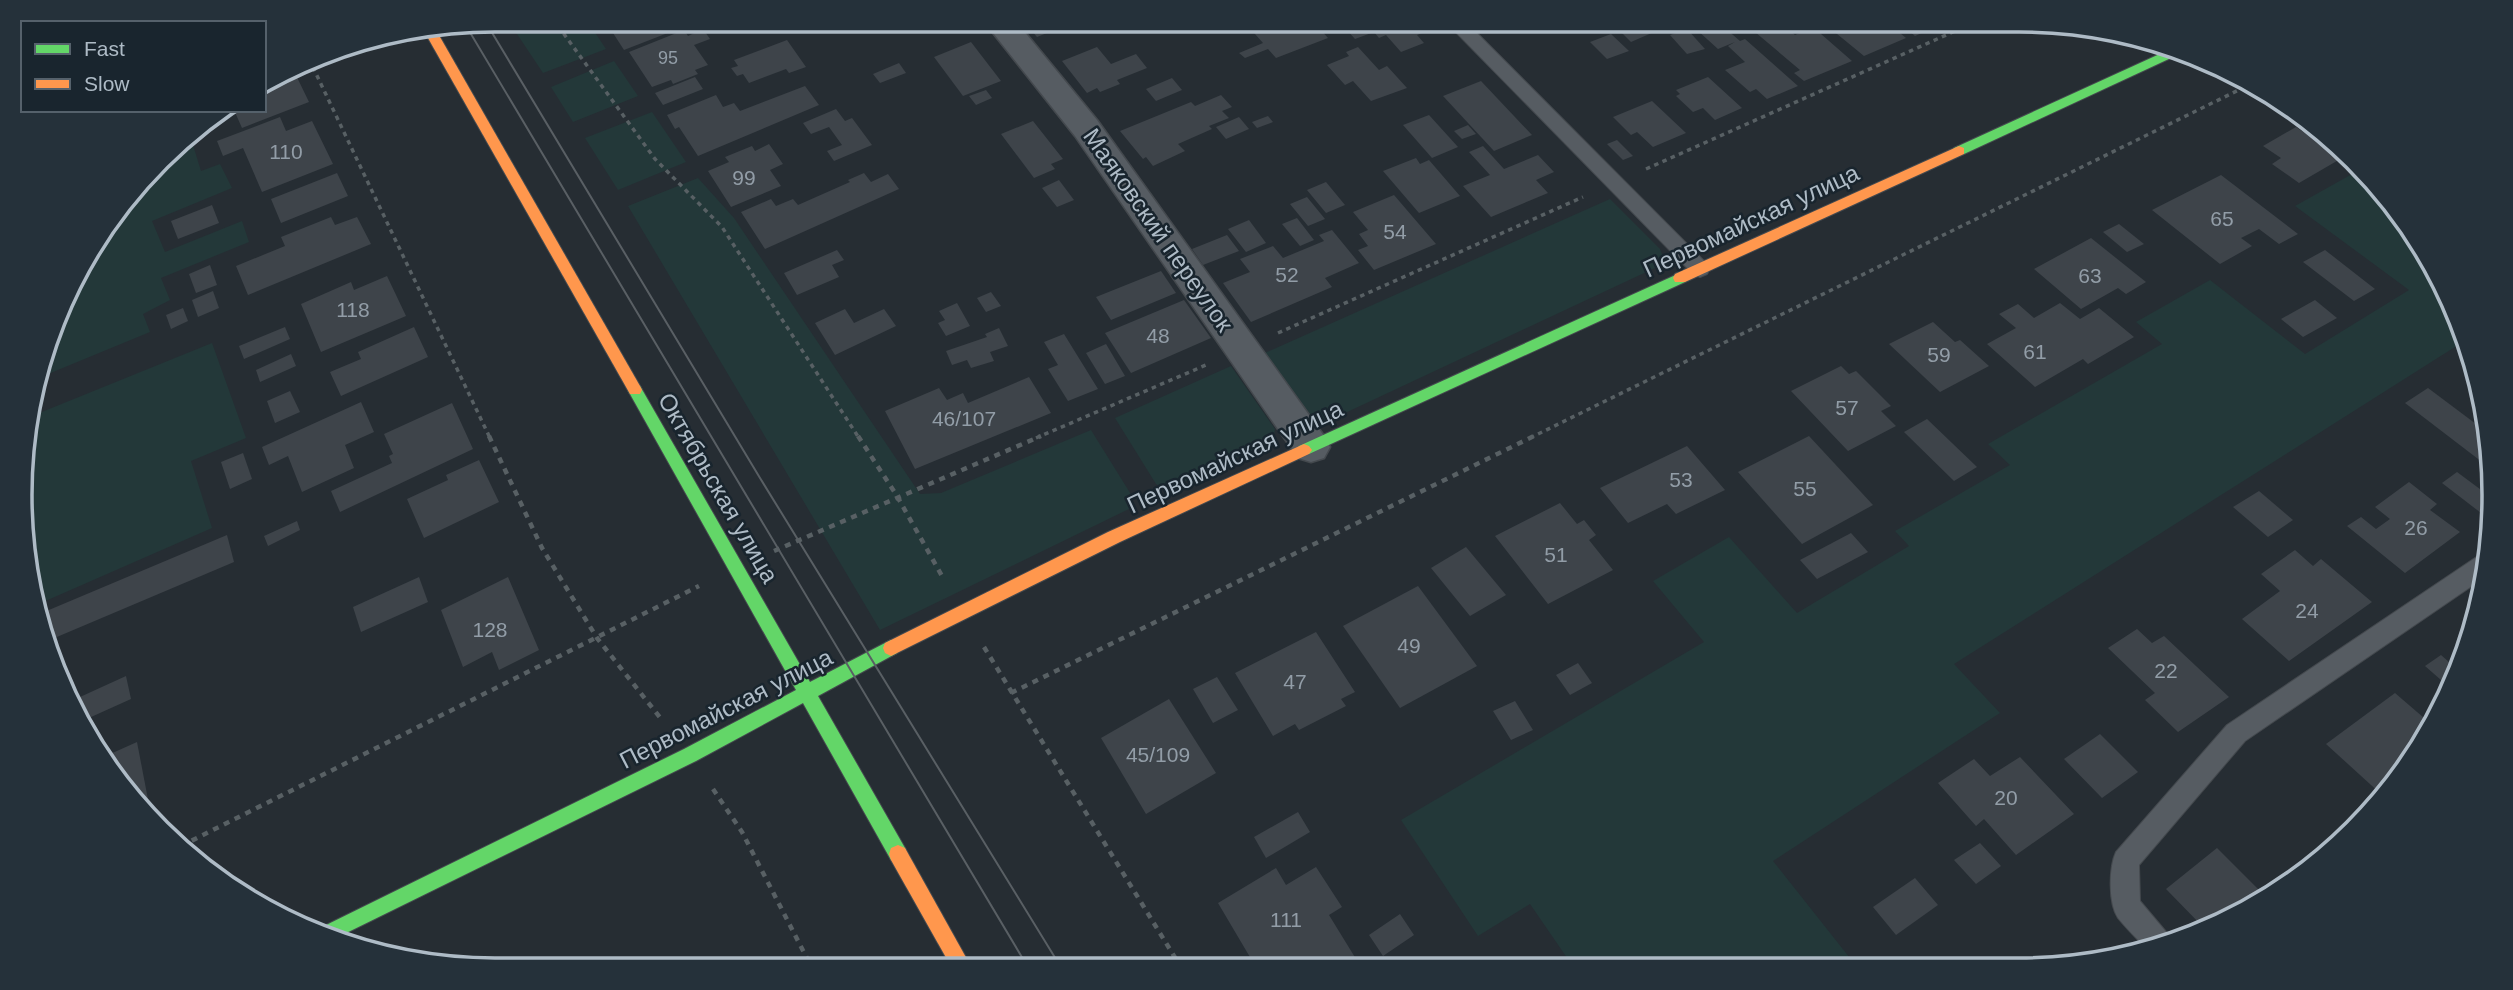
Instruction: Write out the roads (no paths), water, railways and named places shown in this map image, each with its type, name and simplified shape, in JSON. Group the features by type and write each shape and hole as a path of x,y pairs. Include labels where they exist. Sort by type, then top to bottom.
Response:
{"street":[{"name":"Маяковский переулок","path":"1008,32 1087,128 1311,447"},
{"name":"Октябрьская улица","path":"433,35 810,694 957,958"},
{"name":"Первомайская улица","path":"334,929 690,755 810,694 962,611 1114,537 2166,56"}],"lane":[{"path":"1465,32 1700,269"},
{"path":"2155,938 2126,907 2125,862 2236,733 2475,570"}],"tram line":[{"path":"470,32 1022,958"},
{"path":"492,32 760,478 1055,958"}]}
